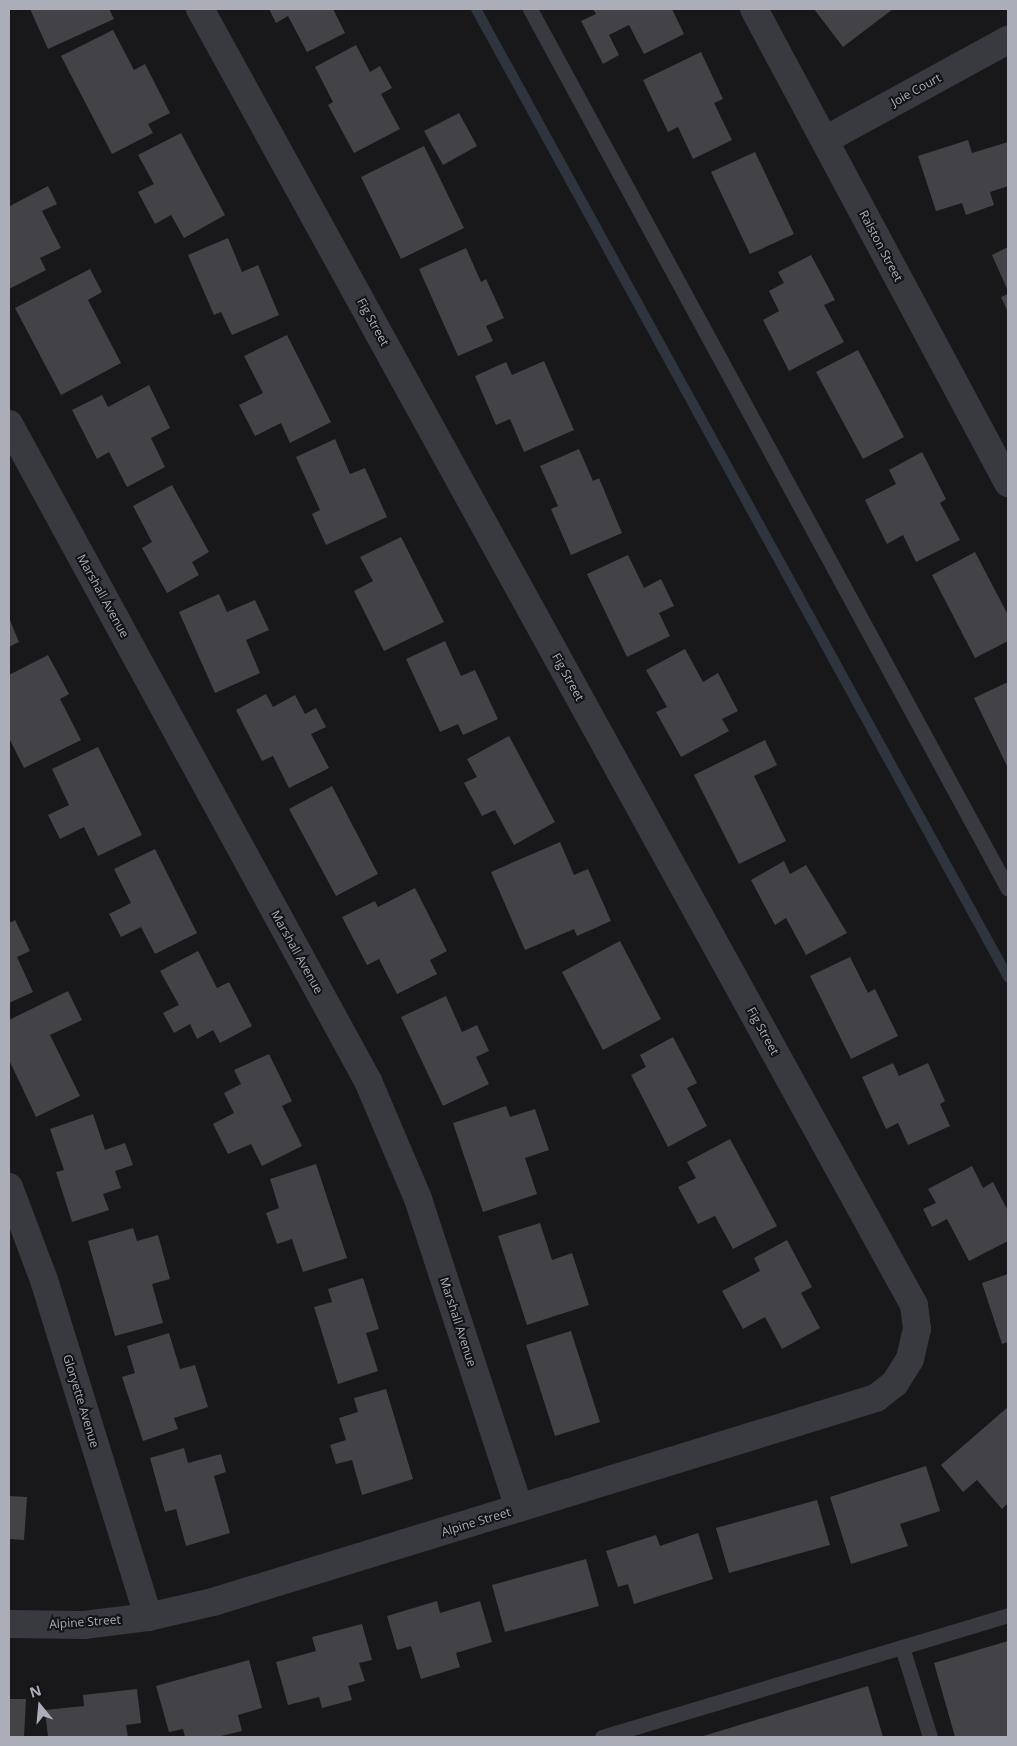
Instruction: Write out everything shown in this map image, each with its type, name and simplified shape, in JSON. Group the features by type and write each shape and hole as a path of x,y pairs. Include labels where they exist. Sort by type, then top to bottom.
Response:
{"street":[{"name":"Fig Street","path":"200,9 914,1305 917,1329 914,1350"},
{"name":"Ralston Street","path":"754,9 1008,483"},
{"name":"Joie Court","path":"825,140 1008,40"},
{"name":"Marshall Avenue","path":"9,424 368,1081 418,1200 520,1508"},
{"name":"Gloryette Avenue","path":"9,1187 44,1280 148,1617"},
{"name":"Alpine Street","path":"9,1624 84,1625 148,1617 213,1602 876,1398 896,1383 914,1350"}],"lane":[{"path":"530,9 1008,889"},
{"path":"602,1737 1008,1614"},
{"path":"902,1647 930,1737"}],"building":[{"path":"30,9 109,9 114,19 48,49"},
{"path":"269,9 333,9 345,33 307,52 288,16 276,23"},
{"path":"593,9 672,9 684,34 644,54 629,25 609,35 619,55 603,64 581,21 596,14"},
{"path":"814,9 893,9 843,47"},
{"path":"113,30 134,70 145,64 170,113 148,124 153,133 112,154 61,56"},
{"path":"356,45 370,72 380,66 392,88 381,94 400,129 354,153 328,105 333,102 315,67"},
{"path":"701,52 723,99 714,103 732,140 693,159 678,127 668,132 643,80"},
{"path":"459,113 477,146 443,165 424,131"},
{"path":"181,133 225,215 184,238 171,215 155,224 138,192 154,184 138,155"},
{"path":"968,140 972,153 1008,142 1008,186 990,192 994,205 966,215 962,203 936,211 918,156"},
{"path":"424,146 464,228 401,259 361,177"},
{"path":"755,152 794,234 750,254 711,172"},
{"path":"48,186 57,204 42,211 61,248 40,258 46,270 9,289 9,203 10,206"},
{"path":"228,238 242,272 258,265 279,315 232,335 221,312 214,315 188,255"},
{"path":"1008,247 1008,291 992,255"},
{"path":"466,248 481,282 486,279 504,318 486,326 493,341 458,356 419,269"},
{"path":"811,255 835,300 824,305 844,342 789,371 763,320 779,311 769,291 784,283 778,272"},
{"path":"90,269 102,292 88,300 121,363 61,395 15,308"},
{"path":"1008,294 1008,312 1001,297"},
{"path":"287,335 331,422 290,443 281,423 255,436 239,405 263,393 244,356"},
{"path":"858,350 904,437 863,459 816,372"},
{"path":"544,361 574,430 524,452 510,419 496,425 475,376 506,362 512,375"},
{"path":"149,385 170,428 151,438 165,467 127,487 109,452 97,459 72,410 102,395 108,407"},
{"path":"335,439 350,474 365,468 387,517 326,545 312,514 320,510 296,457"},
{"path":"579,449 593,481 599,478 622,533 571,555 551,509 558,506 540,466"},
{"path":"922,452 946,499 940,503 960,540 916,562 903,535 887,544 865,500 896,484 889,470"},
{"path":"172,485 209,552 192,562 199,575 167,593 142,548 152,542 133,506"},
{"path":"401,537 444,622 384,651 354,591 373,581 360,557"},
{"path":"975,552 1008,615 1008,641 975,658 932,575"},
{"path":"628,555 644,588 661,579 674,606 659,613 670,636 627,657 587,574"},
{"path":"219,594 227,612 255,600 269,630 246,640 260,673 215,693 179,612"},
{"path":"9,618 19,642 9,647"},
{"path":"445,641 461,676 475,670 498,719 463,735 458,724 440,732 406,659"},
{"path":"685,649 703,682 718,673 738,711 722,719 729,731 681,757 656,712 667,707 646,670"},
{"path":"48,655 69,694 60,699 81,740 24,768 9,738 9,675"},
{"path":"1008,682 1008,768 974,698"},
{"path":"266,694 273,707 295,695 305,714 316,708 326,727 311,734 329,768 289,788 273,756 262,761 236,710"},
{"path":"509,736 555,822 514,845 495,810 482,816 464,783 477,777 467,759"},
{"path":"765,740 777,765 754,776 786,841 739,864 694,775"},
{"path":"98,747 142,835 98,856 84,827 60,839 48,815 69,805 52,769"},
{"path":"332,786 378,874 336,896 289,809"},
{"path":"560,842 574,875 588,869 611,921 577,936 574,929 525,950 491,872"},
{"path":"155,849 197,933 155,954 141,927 121,937 109,914 131,903 114,869"},
{"path":"784,861 790,874 806,865 847,933 806,955 786,918 775,925 751,880"},
{"path":"415,888 447,951 430,960 437,974 397,994 379,959 367,965 342,917 375,901 378,907"},
{"path":"15,920 30,951 17,957 33,992 9,1003 9,923"},
{"path":"620,941 661,1019 603,1050 562,972"},
{"path":"198,951 217,988 229,982 252,1026 220,1043 213,1030 197,1039 190,1024 174,1033 163,1013 179,1005 160,971"},
{"path":"850,957 868,993 875,989 898,1036 851,1059 810,976"},
{"path":"68,991 82,1020 50,1035 80,1096 36,1117 9,1060 9,1020"},
{"path":"446,996 462,1032 477,1025 489,1051 476,1057 489,1084 443,1106 401,1017"},
{"path":"673,1037 697,1083 687,1088 707,1126 668,1147 631,1075 646,1067 640,1055"},
{"path":"269,1054 292,1101 282,1106 302,1146 262,1166 251,1144 228,1154 213,1124 234,1113 224,1093 241,1084 234,1070"},
{"path":"893,1063 899,1076 928,1063 945,1101 940,1104 950,1126 908,1145 898,1123 886,1129 862,1077"},
{"path":"506,1106 510,1117 535,1109 549,1150 525,1158 537,1194 483,1212 453,1123"},
{"path":"93,1114 105,1150 125,1143 133,1165 115,1171 121,1188 103,1194 109,1210 72,1222 56,1172 64,1170 50,1129"},
{"path":"730,1139 777,1226 733,1249 715,1216 698,1224 678,1187 696,1178 687,1162"},
{"path":"316,1164 347,1258 303,1272 292,1239 277,1244 266,1213 279,1208 270,1179"},
{"path":"972,1166 983,1188 993,1182 1008,1211 1008,1241 969,1261 947,1219 932,1227 923,1209 936,1203 928,1189"},
{"path":"540,1223 552,1260 572,1253 589,1305 527,1325 498,1236"},
{"path":"133,1228 137,1241 158,1235 170,1279 152,1284 163,1323 115,1336 88,1241"},
{"path":"787,1240 812,1287 801,1293 820,1328 782,1349 765,1317 743,1329 722,1291 760,1271 754,1258"},
{"path":"1008,1274 1008,1342 1002,1344 982,1283"},
{"path":"363,1278 379,1329 366,1333 378,1371 338,1384 314,1307 332,1302 328,1289"},
{"path":"571,1331 600,1422 555,1436 526,1345"},
{"path":"169,1333 180,1369 195,1365 208,1407 174,1418 178,1429 143,1441 122,1377 135,1373 127,1346"},
{"path":"386,1389 413,1479 362,1495 352,1460 336,1464 330,1445 346,1440 339,1418 358,1412 354,1398"},
{"path":"1008,1407 1008,1503 1002,1509 977,1480 963,1492 941,1465"},
{"path":"184,1448 188,1463 221,1454 226,1472 214,1476 230,1533 186,1546 176,1509 165,1512 150,1458"},
{"path":"926,1466 940,1511 900,1524 908,1546 851,1564 830,1497"},
{"path":"9,1496 27,1497 24,1540 9,1539"},
{"path":"817,1500 830,1545 729,1573 716,1528"},
{"path":"698,1533 713,1579 634,1604 628,1584 618,1587 606,1551 656,1535 660,1546"},
{"path":"586,1559 599,1606 505,1632 492,1585"},
{"path":"437,1601 440,1613 480,1601 492,1642 456,1653 460,1667 421,1679 411,1646 397,1650 387,1616"},
{"path":"362,1624 372,1660 359,1663 365,1681 348,1686 352,1700 322,1708 319,1697 288,1705 276,1662 316,1651 312,1637"},
{"path":"1008,1641 1008,1737 955,1737 934,1663"},
{"path":"249,1660 262,1708 238,1715 242,1731 217,1737 185,1737 183,1729 169,1732 156,1686"},
{"path":"868,1686 883,1737 700,1737"},
{"path":"137,1689 141,1723 126,1725 128,1737 48,1737 45,1710 84,1706 83,1695"},
{"path":"9,1699 26,1699 24,1737 9,1737"}],"waterway":[{"path":"476,9 1008,977"}]}
